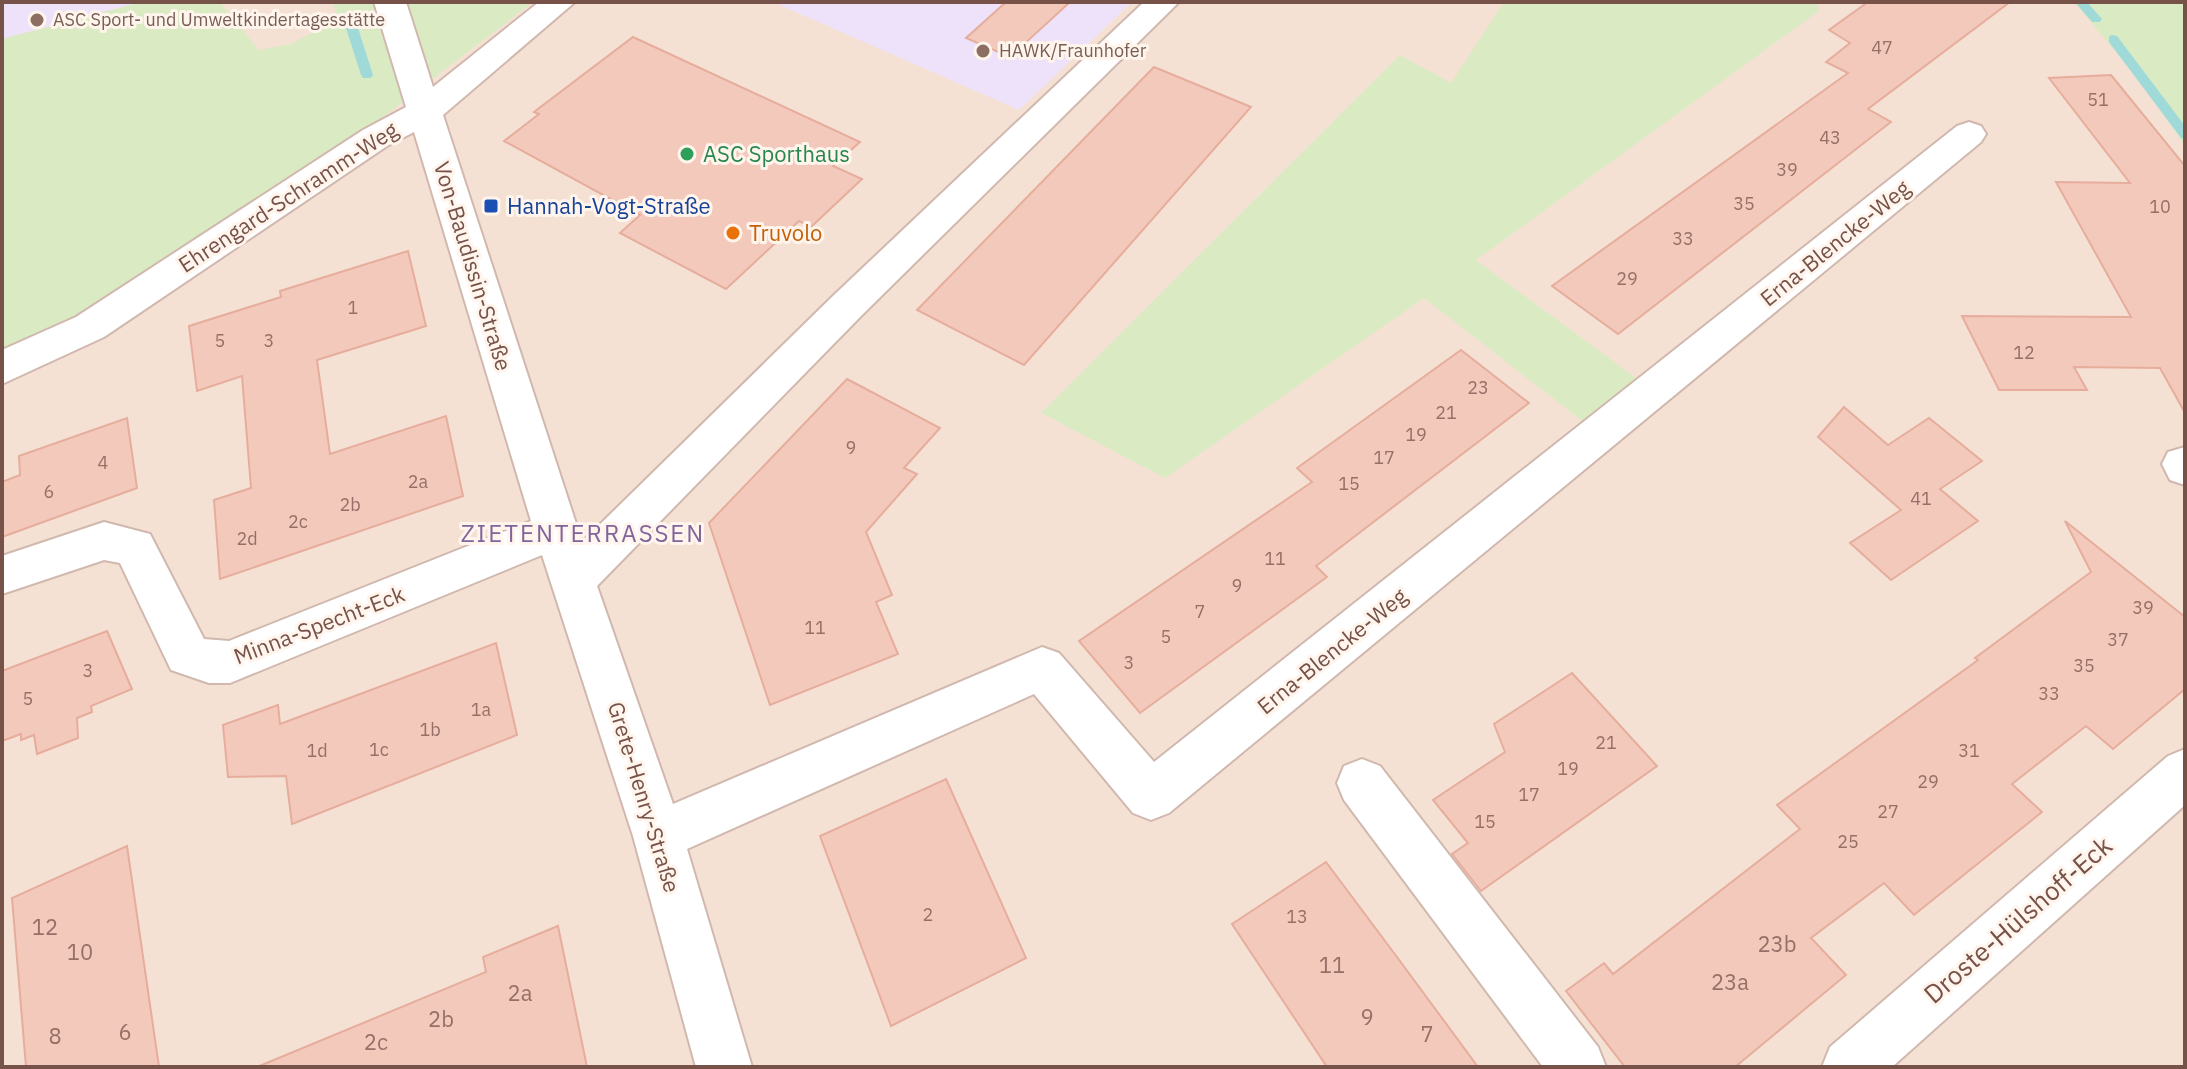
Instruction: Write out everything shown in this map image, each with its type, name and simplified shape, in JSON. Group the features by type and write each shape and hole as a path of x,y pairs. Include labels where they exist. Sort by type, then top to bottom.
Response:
{"street":[{"name":"Von-Baudissin-Straße","path":"390,2 556,530"},
{"name":"Ehrengard-Schramm-Weg","path":"2,368 90,327 375,138 424,112 559,2"},
{"path":"573,581 847,306 1163,2"},
{"name":"Erna-Blencke-Weg","path":"658,836 1042,668 1151,796 1969,134"},
{"name":"Grete-Henry-Straße","path":"556,530 658,836 724,1067"},
{"name":"Minna-Specht-Eck","path":"2,575 104,541 134,547 188,655 209,662 230,662 556,530"},
{"name":"Droste-Hülshoff-Eck","path":"1850,1067 2185,773"},
{"path":"1362,783 1578,1067"}],"shaded area":[{"name":"ZIETENTERRASSEN","path":"2,2 2147,2 2185,43 2185,1067 2,1067"},
{"name":"ASC Sport- und Umweltkindertagesstätte","path":"2,2 141,2 2,39"},
{"name":"HAWK/Fraunhofer","path":"773,2 1132,2 1019,110"}],"green space":[{"path":"141,2 221,4 259,50 291,44 337,19 333,2 533,2 366,130 69,324 2,358 2,39"},
{"path":"1504,2 1817,2 1819,11 1476,260 1636,378 1585,423 1424,298 1165,478 1041,413 1400,55 1451,83"},
{"path":"2074,2 2185,2 2185,146 2139,80"}],"building":[{"path":"1006,2 1070,2 1010,57 966,38"},
{"path":"1868,2 2010,2 1868,109 1891,122 1618,334 1552,286 1848,73 1826,62 1850,43 1829,30"},
{"name":"ASC Sporthaus","path":"633,37 860,142 833,166 862,179 811,227 799,221 726,289 620,233 640,215 504,141 539,114 534,112"},
{"path":"1154,67 1251,107 1024,365 917,310"},
{"path":"2111,75 2185,166 2185,413 2160,368 2074,367 2087,390 1999,390 1962,316 2131,317 2056,182 2130,183 2049,78"},
{"path":"408,251 426,326 317,360 330,454 446,416 463,496 220,579 214,500 251,488 242,376 197,391 189,326 281,297 280,291"},
{"path":"1461,350 1529,403 1316,566 1327,577 1140,713 1079,641 1312,482 1297,468"},
{"path":"847,379 940,428 904,468 917,474 866,532 892,595 876,602 898,654 770,705 709,523"},
{"path":"1844,407 1888,445 1929,418 1982,461 1940,489 1978,521 1891,580 1850,543 1901,510 1818,437"},
{"path":"127,418 137,488 2,537 2,482 20,475 19,456"},
{"path":"2065,521 2185,617 2185,689 2113,749 2086,726 2012,784 2042,812 1914,915 1884,883 1811,938 1846,975 1735,1067 1625,1067 1566,991 1604,963 1613,974 1800,829 1777,805 1978,660 1975,658 2091,572"},
{"path":"107,631 132,689 91,706 92,712 77,718 78,738 37,754 34,735 21,740 21,734 2,741 2,671"},
{"path":"496,643 517,735 292,824 286,776 228,777 223,725 278,705 280,724"},
{"path":"1572,673 1657,766 1481,891 1452,854 1468,843 1433,800 1505,752 1494,724"},
{"path":"946,779 1026,958 891,1026 820,836"},
{"path":"127,846 159,1067 26,1067 12,898"},
{"path":"1326,862 1478,1067 1327,1067 1232,924"},
{"path":"558,926 587,1067 257,1067 486,972 483,957"}],"waterway":[{"path":"2081,2 2096,19"},
{"path":"352,28 367,75"},
{"path":"2113,39 2185,135"}],"place":[{"name":"ASC Sport- und Umweltkindertagesstätte","path":"37,20"},
{"name":"HAWK/Fraunhofer","path":"983,51"},
{"name":"ASC Sporthaus","path":"687,154"},
{"name":"Hannah-Vogt-Straße","path":"491,206"},
{"name":"Truvolo","path":"733,233"}],"district":[{"name":"ZIETENTERRASSEN","path":"583,534"}]}
